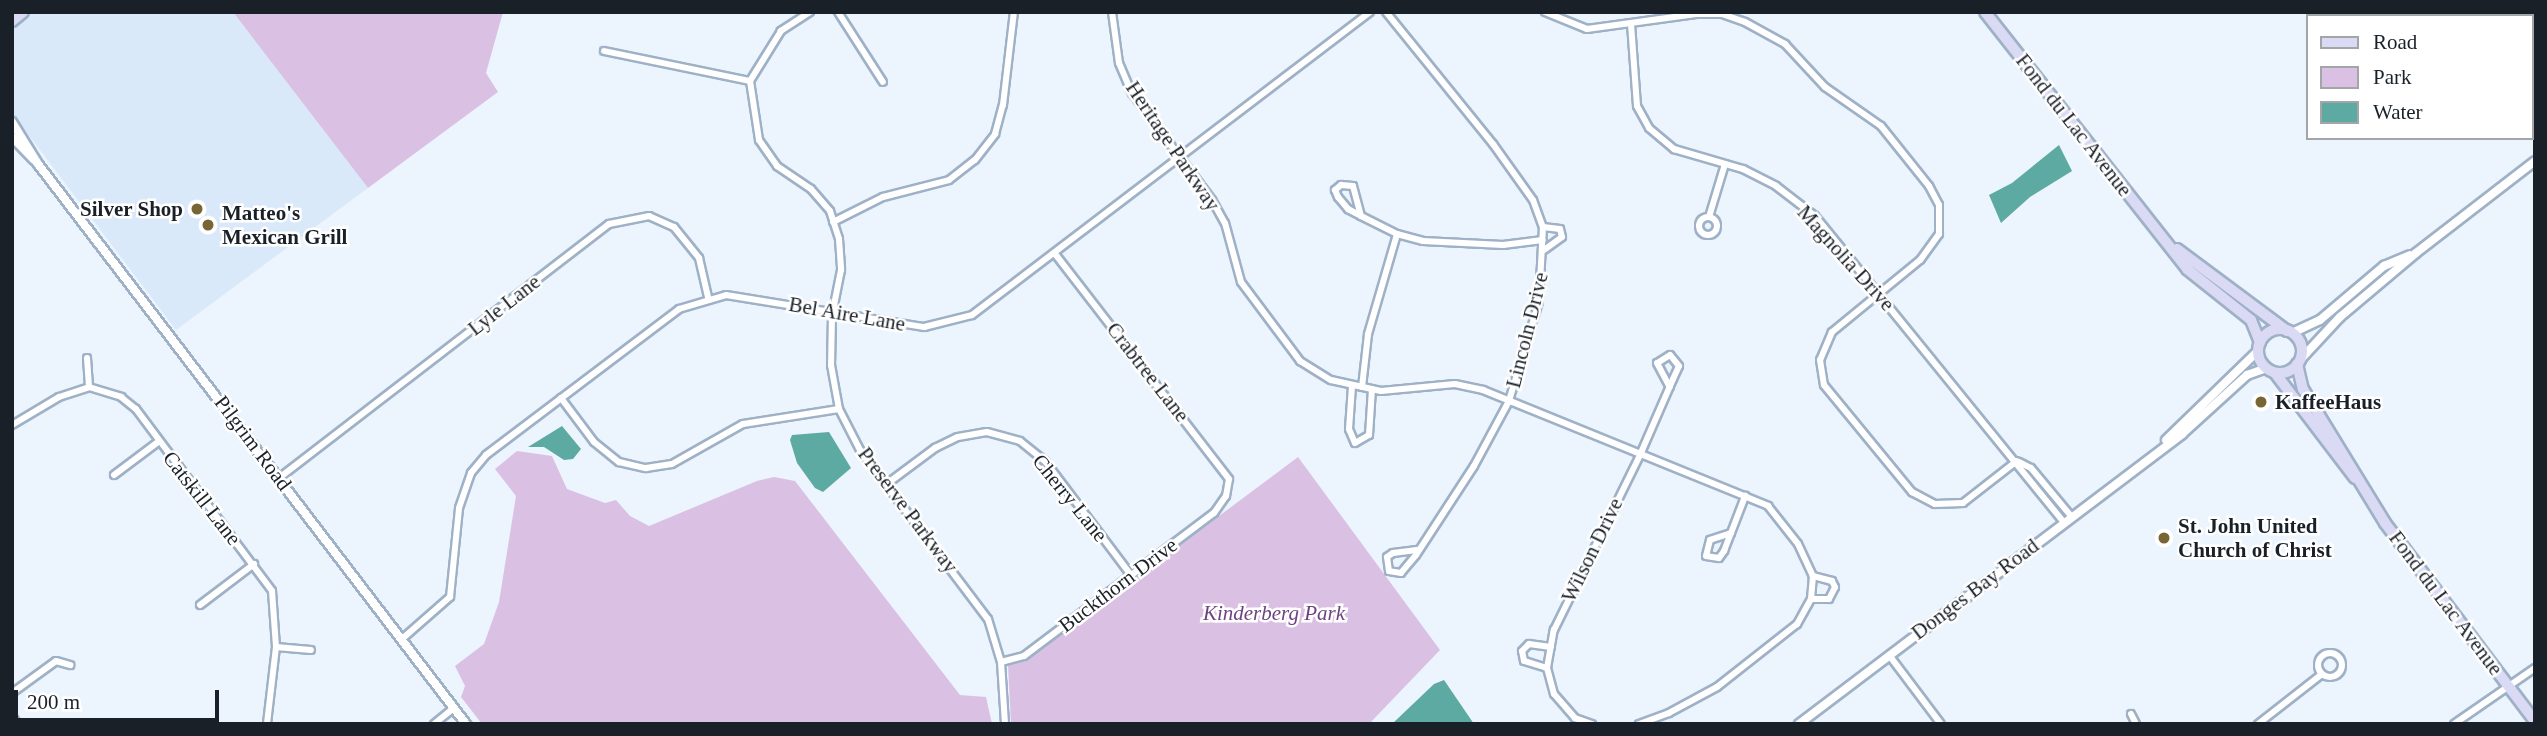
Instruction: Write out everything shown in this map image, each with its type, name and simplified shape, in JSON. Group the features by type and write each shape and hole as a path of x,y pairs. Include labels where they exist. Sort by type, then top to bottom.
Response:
{"main road":[{"path":"12,21 23,12"},
{"name":"Fond du Lac Avenue","path":"1985,12 2188,269 2251,320 2259,347"},
{"name":"Fond du Lac Avenue","path":"2163,237 2290,332"},
{"path":"2274,331 2290,332 2301,345 2299,362 2271,370 2259,347 2274,331"},
{"name":"Fond du Lac Avenue","path":"2299,362 2299,383 2343,447 2360,483"},
{"name":"Fond du Lac Avenue","path":"2271,370 2360,483 2535,721"}],"street":[{"path":"604,51 750,81 781,31 810,12"},
{"path":"838,12 883,82"},
{"path":"833,222 883,197 949,180 975,160 995,134 1003,105 1014,12"},
{"name":"Heritage Parkway","path":"1112,12 1119,63 1132,93 1225,223 1241,282 1300,361 1331,380 1372,389 1455,384 1509,401 1745,496 1768,506 1798,544 1813,576"},
{"name":"Bel Aire Lane","path":"402,639 450,597 459,508 471,473 486,455 679,309 708,298 758,298 832,315 925,327 950,323 987,306 1370,12"},
{"name":"Lincoln Drive","path":"1386,12 1493,144 1533,200 1543,228 1544,240 1539,302 1509,401 1475,466 1419,550 1401,573 1389,571 1387,557 1393,553 1419,550"},
{"path":"1545,12 1556,14 1587,29 1722,13 1769,33 1785,44 1825,87 1881,126 1929,186 1939,205 1939,234 1920,260 1832,332 1819,360 1824,385 1912,492 1935,504 1963,503 2017,461"},
{"name":"Magnolia Drive","path":"1631,24 1637,106 1649,128 1674,149 1724,164 1776,186 1815,216 2067,519"},
{"name":"Preserve Parkway","path":"750,81 759,139 777,166 811,189 833,222 841,270 832,315 831,365 839,410 860,450 981,607 1001,662 1005,724"},
{"name":"Pilgrim Road","path":"12,122 38,164"},
{"name":"Pilgrim Road","path":"12,136 38,164 466,724"},
{"path":"2299,362 2340,317 2416,253 2535,161"},
{"path":"1709,217 1724,164"},
{"path":"1361,216 1353,186 1341,185 1335,190 1338,197 1361,216 1397,234 1469,245 1544,240"},
{"name":"Lyle Lane","path":"279,478 609,224 649,216 674,227 699,258 708,298"},
{"path":"1543,228 1560,229 1562,237 1544,250"},
{"path":"1362,387 1379,286 1397,234"},
{"path":"2290,332 2320,320 2384,266 2416,253"},
{"name":"Crabtree Lane","path":"1055,254 1229,479 1226,496"},
{"name":"Donges Bay Road","path":"2152,455 2259,347"},
{"path":"1670,355 1679,366 1670,387 1657,363 1670,355"},
{"path":"12,425 59,397 89,387 87,358"},
{"name":"Donges Bay Road","path":"1799,724 2182,434 2247,374 2271,370"},
{"path":"1352,386 1349,429 1355,443 1369,435 1372,389"},
{"name":"Catskill Lane","path":"89,387 121,397 136,409 158,442 272,591 276,647 267,724"},
{"name":"Wilson Drive","path":"1547,668 1551,647 1573,586 1640,455 1670,387"},
{"path":"561,398 594,442 619,462 646,468 672,464 743,424 839,410"},
{"name":"Cherry Lane","path":"888,483 935,448 958,437 987,432 1020,441 1045,461 1131,575"},
{"path":"114,475 158,442"},
{"name":"Buckthorn Drive","path":"1001,662 1024,656 1214,513 1226,496"},
{"path":"1731,533 1710,540 1706,556 1719,558 1731,533 1745,496"},
{"path":"200,605 254,565"},
{"path":"1639,724 1669,713 1717,687 1797,624 1811,599 1813,576 1832,581 1836,587 1829,598 1811,599"},
{"path":"1551,647 1529,644 1522,651 1524,661 1547,668 1554,694 1575,718 1592,724"},
{"path":"276,647 312,650"},
{"path":"1889,655 1941,724"},
{"path":"12,693 56,661 70,665"},
{"path":"2454,724 2535,668"},
{"path":"2261,723 2322,674"},
{"path":"434,724 454,708"},
{"path":"2131,714 2136,724"},
{"path":"12,716 18,724"}],"shaded area":[{"path":"33,12 233,12 368,188 176,330 12,113 12,29"}],"green space":[{"path":"233,12 503,12 486,73 498,92 368,188"},
{"path":"517,451 552,456 567,489 605,503 616,500 630,516 649,526 757,481 774,477 795,481 960,695 986,697 992,724 482,724 461,697 465,686 455,666 484,644 499,602 516,496 495,469"},
{"name":"Kinderberg Park","path":"1298,457 1440,650 1369,724 1011,724 1008,665 1025,661"}],"water":[{"path":"2059,145 2072,171 2030,197 2001,223 1989,195 2012,183"},
{"path":"562,426 581,449 573,459 564,460 544,447 528,447"},
{"path":"829,432 851,468 823,492 815,488 797,463 790,440 792,435"},
{"path":"1444,680 1474,724 1392,724 1434,684"}],"place":[{"name":"Silver Shop","path":"197,209"},
{"name":"Matteo's Mexican Grill","path":"208,225"},
{"name":"KaffeeHaus","path":"2261,402"},
{"name":"St. John United Church of Christ","path":"2164,538"}]}
